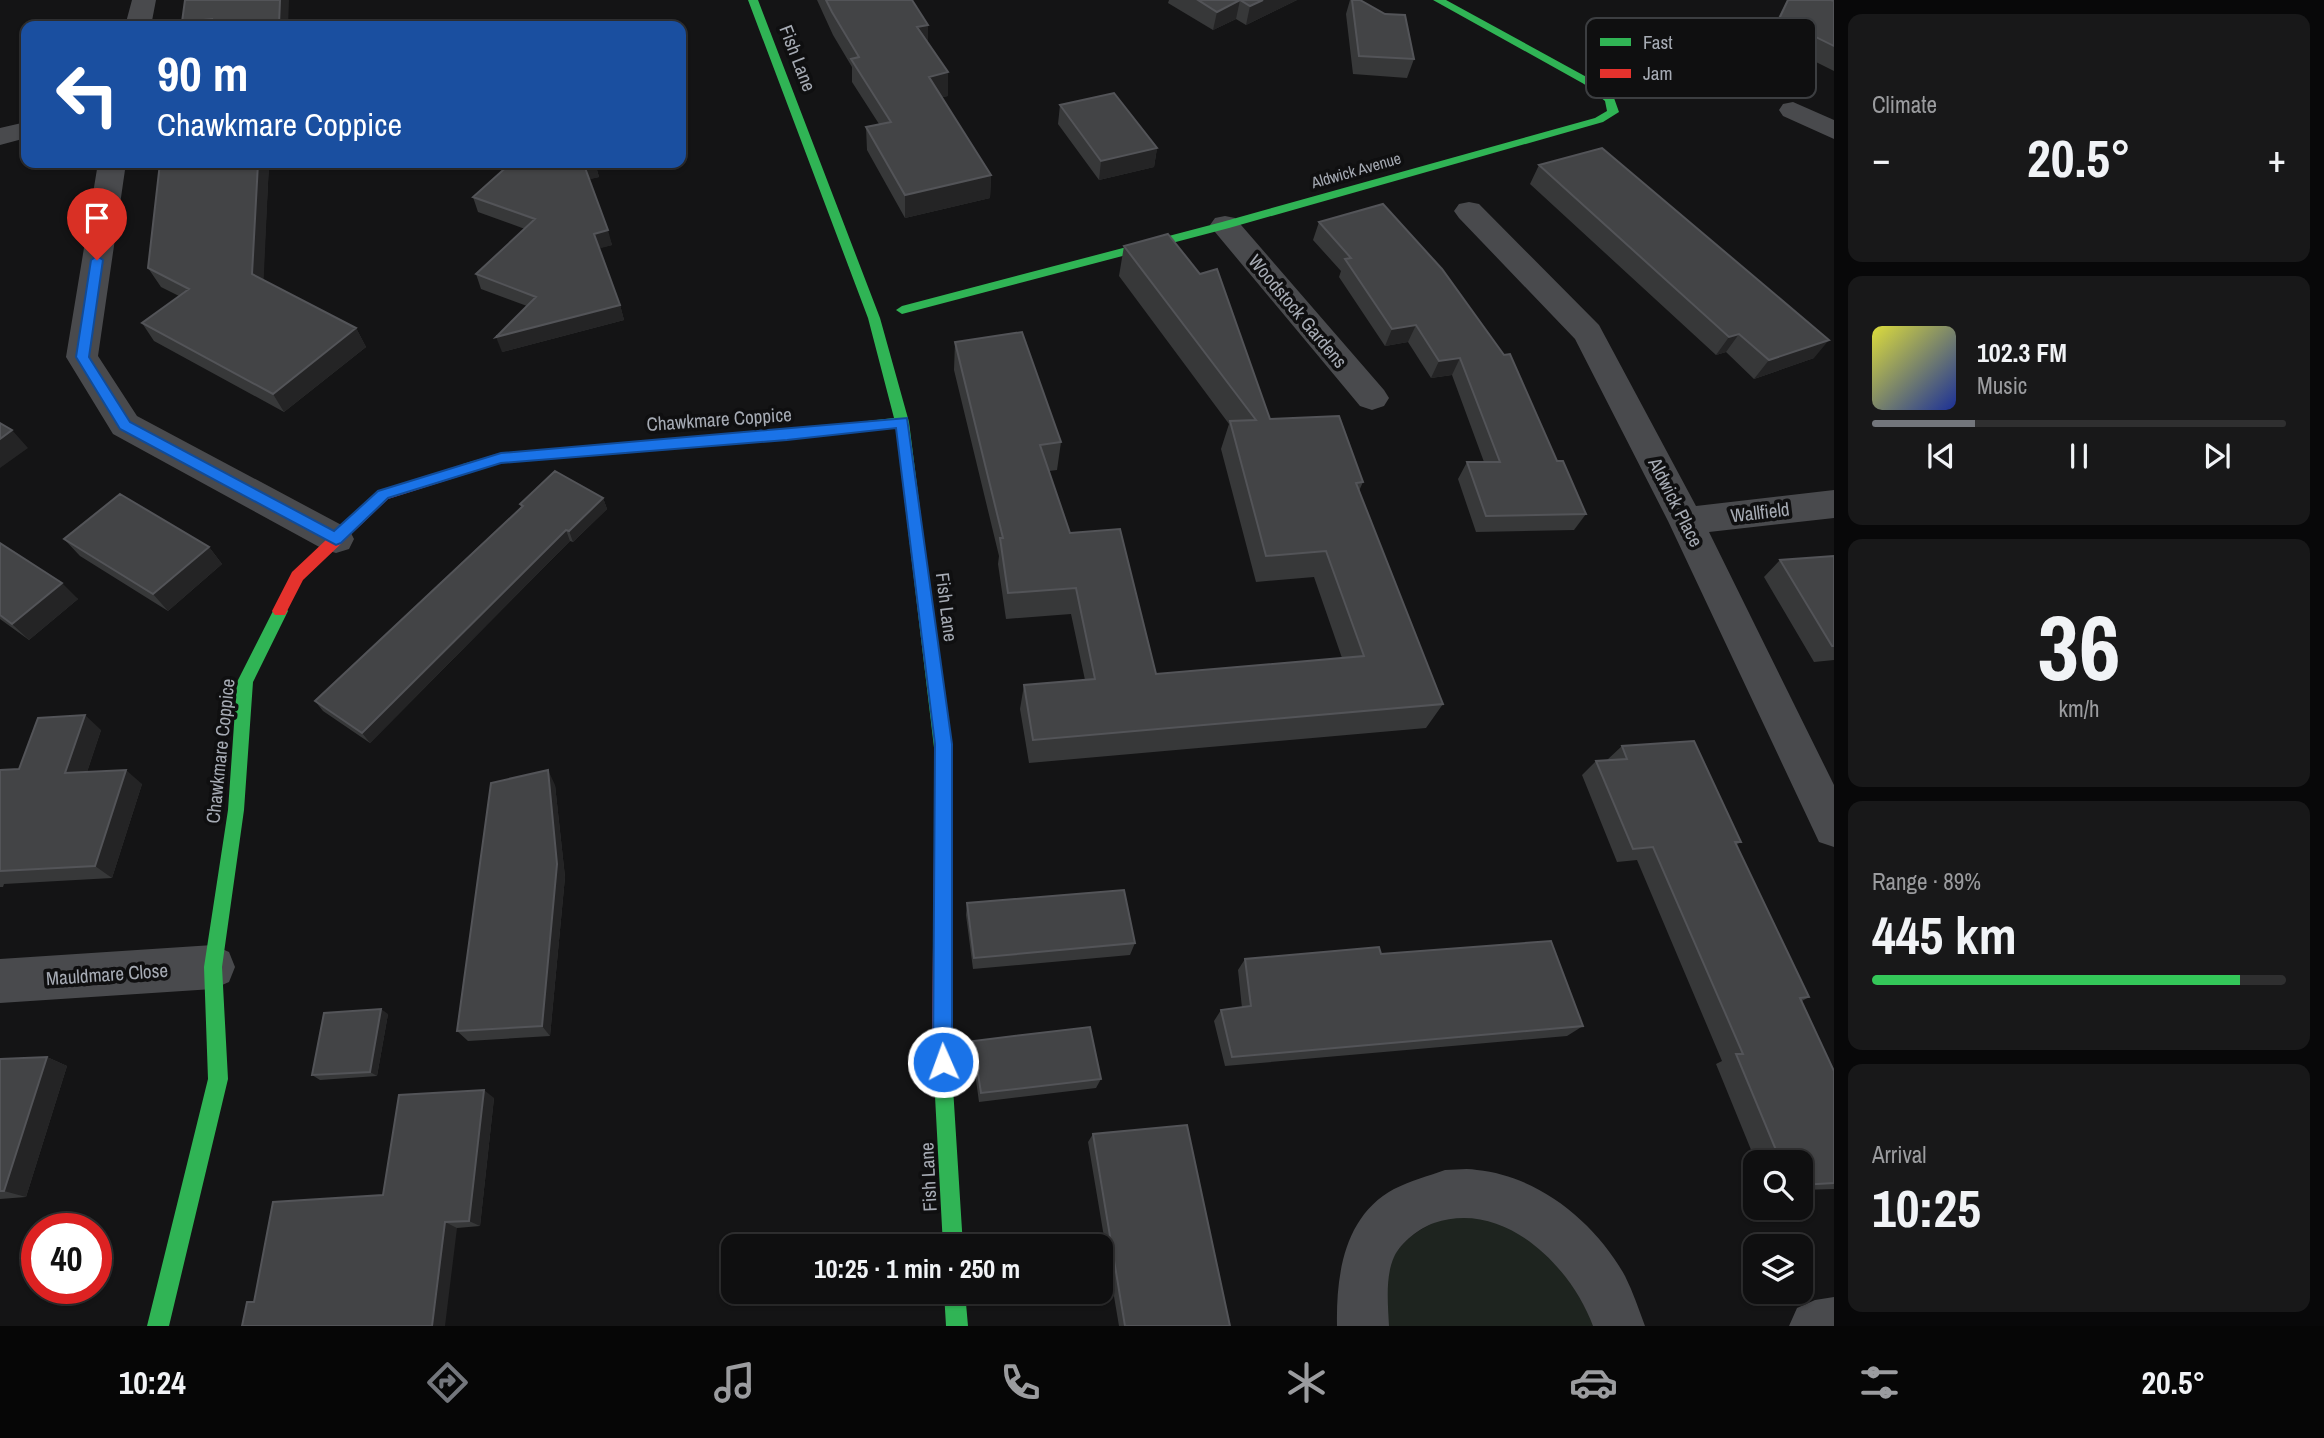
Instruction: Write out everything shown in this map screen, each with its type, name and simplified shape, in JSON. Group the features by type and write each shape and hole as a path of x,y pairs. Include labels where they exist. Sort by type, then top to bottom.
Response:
{"street":[{"path":"139,21 144,0"},
{"name":"Fish Lane","path":"753,0 874,318 902,422 943,744 941,1036 952,1234"},
{"name":"Aldwick Avenue","path":"1438,0 1586,81"},
{"name":"Aldwick Avenue","path":"902,310 1225,225 1586,124 1613,112 1608,98"},
{"path":"1793,110 1834,131"},
{"path":"0,137 21,131"},
{"path":"111,168 82,357 125,425 336,539"},
{"name":"Aldwick Place","path":"1469,211 1588,332 1686,521 1834,828"},
{"name":"Woodstock Gardens","path":"1225,225 1372,398"},
{"name":"Chawkmare Coppice","path":"159,1326 218,1079 213,967 236,810 245,682 298,576 383,495 501,458 787,435 902,422"},
{"name":"Wallfield","path":"1686,521 1834,504"},
{"name":"Mauldmare Close","path":"0,981 213,967"},
{"path":"1363,1326 1362,1286 1373,1245 1398,1214 1432,1196 1471,1192 1514,1203 1554,1228 1589,1264 1615,1309 1619,1326"},
{"path":"956,1304 957,1326"},
{"path":"1815,1326 1834,1323"}],"shaded area":[{"path":"1448,1216 1480,1216 1502,1221 1537,1242 1564,1273 1598,1326 1382,1326 1384,1287 1393,1258 1413,1235"}],"building":[{"path":"185,0 280,0 279,21 182,21"},
{"path":"826,0 912,0 928,25 917,27 948,72 929,77 991,175 905,195 866,127 891,122 851,59 859,57"},
{"path":"1198,0 1240,0 1217,12"},
{"path":"1240,0 1263,0 1250,6"},
{"path":"1352,0 1360,0 1385,14 1405,15 1414,59 1359,56"},
{"path":"1788,0 1834,1 1834,46 1816,37 1816,18 1779,18"},
{"path":"1114,93 1157,148 1101,161 1060,105"},
{"path":"1602,148 1829,340 1769,360 1739,334 1729,337 1539,165"},
{"path":"159,168 258,168 252,274 356,328 273,394 142,323 189,289 148,268"},
{"path":"505,168 585,168 608,230 594,234 620,305 496,337 536,297 476,274 535,219 473,197"},
{"path":"1383,204 1442,269 1504,355 1510,354 1557,461 1563,461 1586,514 1486,516 1467,462 1500,462 1460,358 1439,361 1416,325 1392,329 1345,259 1351,258 1319,222"},
{"path":"1168,234 1200,274 1217,269 1270,419 1339,416 1363,482 1356,483 1443,704 1033,740 1024,685 1095,679 1076,588 1008,593 1000,538 1003,538 955,342 1022,332 1061,442 1040,445 1070,533 1120,529 1156,674 1364,656 1326,551 1266,556 1230,421 1256,420 1124,246"},
{"path":"0,423 12,430 0,439"},
{"path":"555,471 603,498 569,531 566,530 362,733 315,701 523,506 520,504"},
{"path":"120,494 209,547 153,594 64,539"},
{"path":"0,543 62,583 12,624 0,615"},
{"path":"1834,556 1834,646 1832,646 1780,560"},
{"path":"85,715 65,773 126,770 95,866 0,871 0,770 19,769 38,718"},
{"path":"1694,741 1741,842 1735,842 1809,997 1800,998 1834,1071 1834,1183 1813,1184 1813,1150 1776,1150 1736,1054 1743,1054 1653,847 1633,849 1596,761 1627,759 1622,746"},
{"path":"548,770 557,864 542,1026 457,1031 491,783"},
{"path":"1124,890 1135,943 974,958 967,903"},
{"path":"1551,941 1583,1026 1232,1057 1221,1010 1251,1006 1245,959 1379,947 1381,954"},
{"path":"381,1009 370,1072 312,1075 324,1013"},
{"path":"1090,1027 1101,1079 981,1093 973,1041"},
{"path":"47,1057 4,1191 0,1191 0,1059"},
{"path":"484,1090 469,1221 445,1222 432,1326 242,1326 247,1302 254,1302 273,1202 383,1195 399,1095"},
{"path":"1187,1125 1230,1326 1125,1326 1113,1254 1113,1234 1110,1234 1093,1134"}],"traffic: fast":[{"path":"753,0 874,318 902,422 943,756"},
{"path":"1438,0 1586,81"},
{"path":"902,310 1225,225 1599,120 1613,112 1608,98"},
{"path":"468,468 501,458 787,435 902,422"},
{"path":"158,1326 218,1079 213,967 236,810 245,682 280,611"},
{"path":"941,1040 952,1234"},
{"path":"956,1304 957,1326"}],"traffic: jam":[{"path":"280,611 297,576 383,495 468,468"},
{"path":"941,1040 943,756"}],"route":[{"path":"97,260 82,357 125,425 336,539 383,495 501,458 787,435 902,422 943,744 943,1062"}]}
